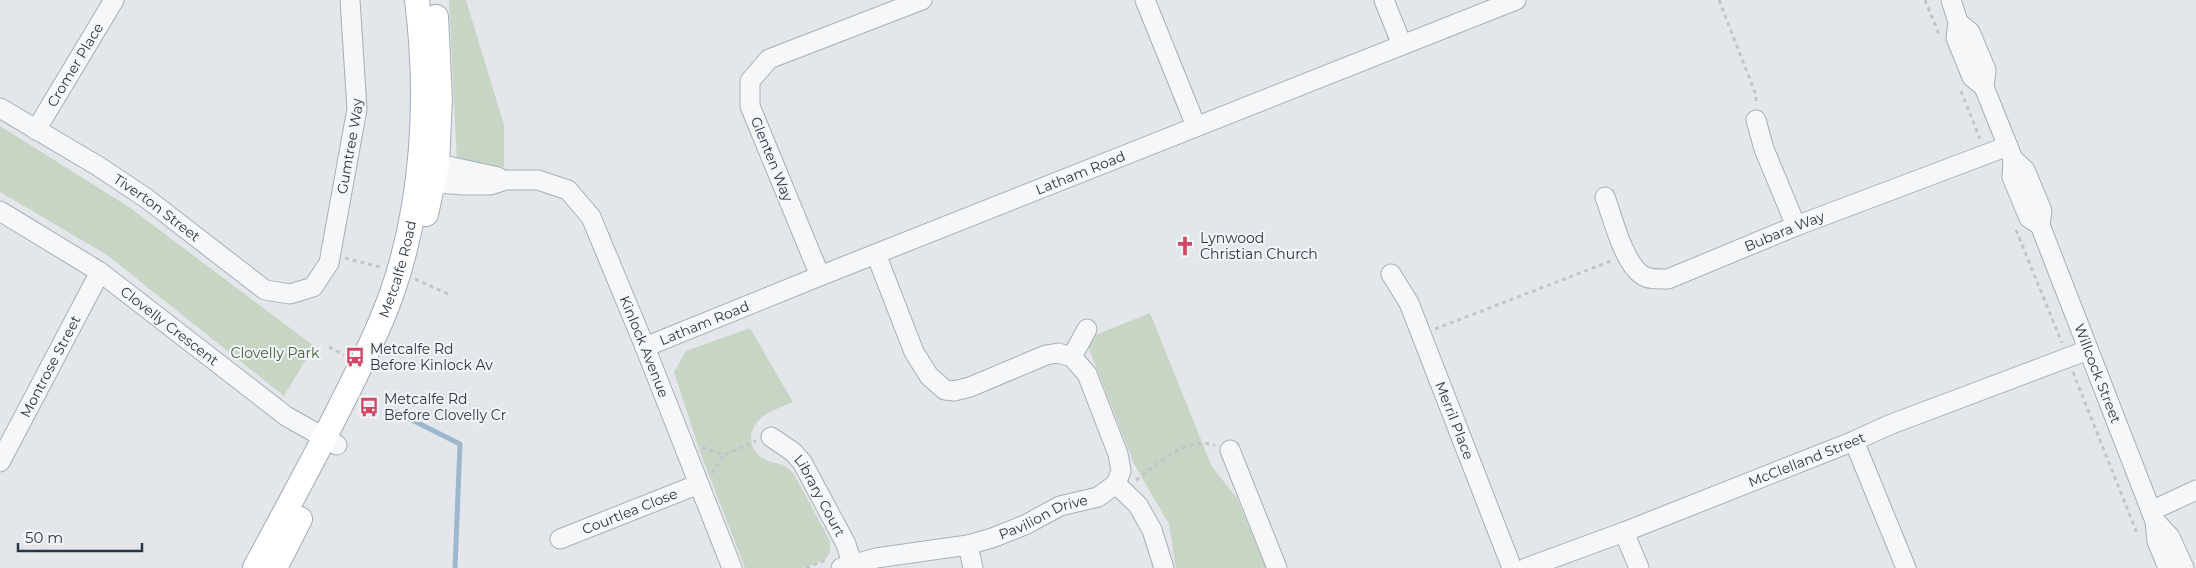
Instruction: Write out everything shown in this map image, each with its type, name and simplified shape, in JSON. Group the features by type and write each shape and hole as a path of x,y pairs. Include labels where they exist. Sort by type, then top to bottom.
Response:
{"main road":[{"name":"Metcalfe Road","path":"417,0 421,29 426,172"},
{"name":"Metcalfe Road","path":"256,568 382,357 406,295 440,100 437,26 433,0"},
{"name":"Metcalfe Road","path":"275,568 330,442"}],"street":[{"name":"Cromer Place","path":"36,130 114,0"},
{"name":"Gumtree Way","path":"313,287 329,263 357,109 350,0"},
{"name":"Glenten Way","path":"820,276 750,106 750,81 769,59 922,0"},
{"path":"1145,0 1196,126"},
{"path":"1384,0 1402,45"},
{"name":"Latham Road","path":"645,347 1516,0"},
{"name":"Willcock Street","path":"1951,0 1958,22 1970,32 1986,70 1984,88 2010,153 2025,170 2042,211 2040,225 2153,516 2156,541 2168,568"},
{"name":"Tiverton Street","path":"0,108 98,166 146,198 264,290 290,294 313,287"},
{"path":"1756,120 1764,149 1796,226"},
{"name":"Bubara Way","path":"1605,197 1632,266 1642,275 1653,279 1668,279 1796,226 2010,153"},
{"name":"Kinlock Avenue","path":"426,172 466,171 493,174 506,180 538,180 568,190 591,217 645,347 732,568"},
{"name":"Clovelly Crescent","path":"0,211 100,272 286,416 330,442"},
{"path":"876,254 914,352 929,376 945,390 954,391 970,387 1046,355 1058,353 1072,357 1087,374 1118,454 1121,471 1116,484 1138,505 1152,530 1164,568"},
{"name":"Montrose Street","path":"0,462 100,272"},
{"name":"Merril Place","path":"1391,274 1408,303 1421,334 1512,568"},
{"path":"1072,357 1087,329"},
{"name":"McClelland Street","path":"1526,568 1624,532 1854,441 1889,425 2088,350"},
{"name":"Library Court","path":"771,436 793,452 802,462 842,536 847,566"},
{"path":"1854,441 1906,568"},
{"path":"1230,450 1277,568"},
{"name":"Courtlea Close","path":"560,539 699,484"},
{"name":"Pavilion Drive","path":"847,566 968,545 1025,525 1060,506 1098,497 1116,484"},
{"path":"2153,516 2196,490"},
{"name":"Willcock Street","path":"2153,516 2170,537 2184,568"},
{"path":"1624,532 1639,568"},
{"path":"968,545 973,568"}],"path":[{"path":"1718,0 1756,95 1756,120"},
{"path":"1421,334 1627,256"},
{"path":"329,347 345,355"},
{"path":"2072,368 2142,544"},
{"path":"678,430 685,427 703,448 724,455 771,436"},
{"path":"1135,481 1168,454 1181,448 1208,443 1230,450"},
{"path":"806,568 828,559 834,549 832,542 842,536"}],"green space":[{"path":"449,0 466,0 504,125 504,167 457,163"},
{"name":"Clovelly Park","path":"0,126 129,207 314,346 284,396 107,255 0,192"},
{"path":"1150,313 1212,467 1237,498 1266,568 1176,568 1169,524 1134,464 1085,339"},
{"path":"750,328 793,402 762,417 755,425 751,441 759,456 783,465 794,474 830,541 830,552 825,560 803,568 745,568 700,452 674,372 686,351"}],"waterway":[{"path":"396,412 460,444 455,568"}],"place":[{"name":"Lynwood Christian Church","path":"1185,246"},
{"name":"Metcalfe Rd Before Kinlock Av","path":"355,357"},
{"name":"Metcalfe Rd Before Clovelly Cr","path":"369,407"}]}
